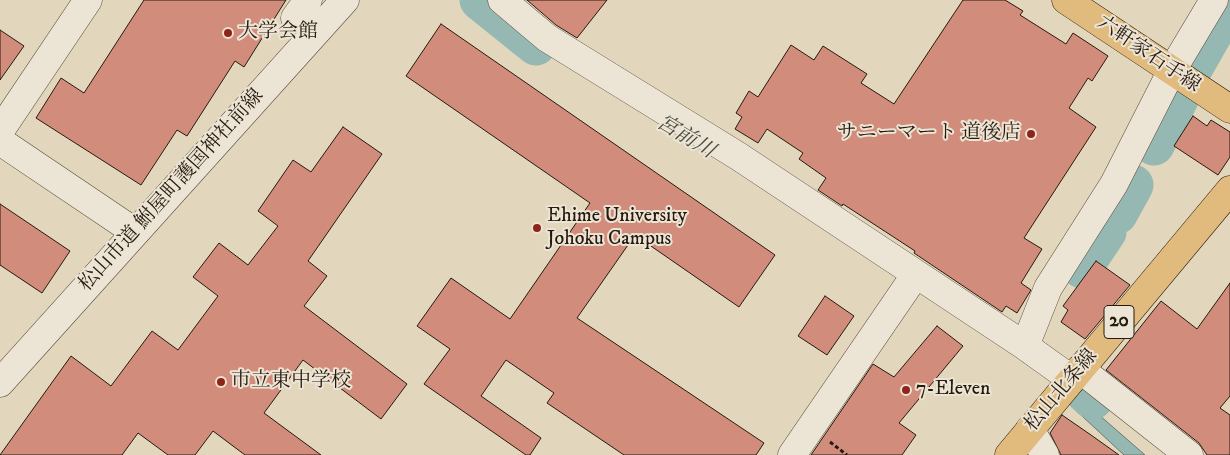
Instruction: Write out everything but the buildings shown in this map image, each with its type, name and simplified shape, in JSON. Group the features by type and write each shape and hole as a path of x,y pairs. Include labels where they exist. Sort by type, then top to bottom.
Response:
{"main road":[{"name":"六軒家石手線","path":"1066,0 1171,72 1230,109"},
{"name":"松山北条線","path":"1009,455 1230,190"}],"street":[{"path":"0,131 88,0"},
{"name":"松山市道 鮒屋町護国神社前線","path":"0,383 345,0"},
{"path":"502,0 547,38 738,156 1024,346 1076,374 1189,455"},
{"path":"1024,346 1048,288 1114,184 1171,72 1214,0"},
{"path":"0,141 134,232"},
{"path":"792,455 916,274"},
{"path":"1030,429 1045,455"}],"water":[{"path":"1075,394 1145,455 1124,455 1068,403"}],"waterway":[{"name":"宮前川","path":"480,0 536,45"},
{"path":"1193,67 1213,32"},
{"path":"1154,145 1178,99"},
{"path":"1117,214 1133,185"},
{"path":"1082,268 1106,232"},
{"path":"1085,392 1093,399"}],"place":[{"name":"大学会館","path":"228,33"},
{"name":"サニーマート 道後店","path":"1031,134"},
{"name":"Ehime University Johoku Campus","path":"537,228"},
{"name":"市立東中学校","path":"221,382"},
{"name":"7-Eleven","path":"906,390"}]}
